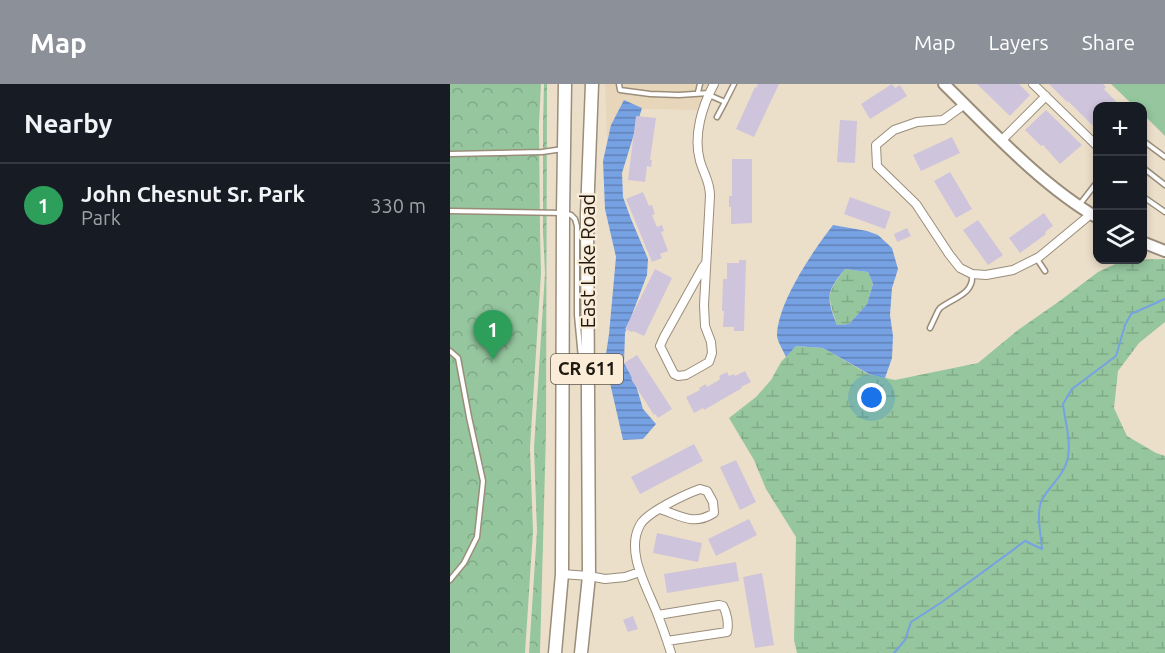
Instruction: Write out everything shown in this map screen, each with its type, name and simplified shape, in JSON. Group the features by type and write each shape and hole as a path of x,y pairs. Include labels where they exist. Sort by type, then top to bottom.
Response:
{"main road":[{"name":"East Lake Road","path":"555,653 562,574 563,213 566,84"},
{"name":"East Lake Road","path":"581,653 589,576 587,214 592,84"}],"street":[{"path":"706,263 660,346 674,374 678,376 686,375 709,362 712,353 705,326 704,305 710,187 700,160 698,145 703,107 714,84"},
{"path":"944,84 1034,171 1078,206 1093,215"},
{"path":"1033,84 1093,142"},
{"path":"1002,140 1046,96"},
{"path":"965,104 943,120 917,122 894,130 876,145 878,166 916,204 960,267 972,274 986,275 1013,270 1036,258 1093,217"},
{"path":"1147,244 1165,251"},
{"path":"660,509 694,521 707,518 714,513 713,502 707,491 700,489 686,494 649,515 641,523 635,539 640,572 671,653"},
{"path":"562,574 605,579 625,577 640,572"},
{"path":"658,615 719,605 725,609 727,632 667,641"}],"lane":[{"path":"619,84 620,90 679,95 698,92 709,94 725,102"},
{"path":"698,92 700,84"},
{"path":"717,117 734,84"},
{"path":"1147,143 1165,157"},
{"path":"450,154 542,152 564,149"},
{"path":"1147,170 1165,185"},
{"path":"1078,206 1093,187"},
{"path":"1147,199 1165,212"},
{"path":"450,211 563,213 575,219 578,315 587,427"},
{"path":"1036,258 1045,271"},
{"path":"930,328 940,308 964,294 971,285 972,274"},
{"path":"450,351 458,358 483,481 477,537 464,563 450,580"}],"shaded area":[{"path":"605,84 709,84 698,110 642,108 611,125 607,142"}],"green space":[{"path":"450,84 541,84 539,125 541,273 530,448 533,531 525,653 450,653"},
{"path":"544,84 547,84 546,432 540,653 529,653 537,531 534,448 545,273"},
{"path":"1111,84 1165,84 1165,136 1147,118 1147,102 1130,102"},
{"path":"1147,259 1165,259 1165,322 1139,343 1118,371 1114,408 1127,436 1165,456 1165,653 797,653 794,640 796,537 766,489 754,460 729,418 756,397 771,380 781,362 796,346 823,348 868,374 895,380 978,363 1018,330 1098,272 1115,264 1147,264"},
{"path":"845,269 868,272 873,284 867,304 849,324 837,325 830,295 834,284"}],"water":[{"path":"624,100 642,108 622,173 623,197 648,259 647,275 625,333 624,363 633,375 643,409 656,424 643,439 623,440 605,361 616,257 605,209 603,161 611,125"},
{"path":"833,225 878,235 892,248 898,269 892,288 890,315 893,336 892,358 885,378 869,374 823,348 796,346 786,357 779,343 777,335 783,308 798,277","holes":["845,269 868,272 873,284 867,304 849,324 837,325 831,308 831,289"]}],"building":[{"path":"758,84 779,84 754,137 736,129"},
{"path":"892,84 895,88 900,85 907,96 870,119 861,104"},
{"path":"977,84 1019,84 1030,95 1010,116"},
{"path":"1049,84 1103,84 1106,87 1104,89 1116,102 1093,102 1093,126"},
{"path":"1046,110 1082,145 1060,164 1025,130"},
{"path":"636,116 656,118 651,167 647,166 645,182 628,180"},
{"path":"840,120 857,121 855,163 837,162"},
{"path":"952,137 960,153 921,171 913,155"},
{"path":"732,159 752,159 752,223 731,224 729,196 732,196"},
{"path":"950,172 972,209 956,218 934,181"},
{"path":"643,192 649,206 652,205 655,214 652,215 657,227 662,225 664,231 661,232 668,251 660,254 662,258 652,262 626,199"},
{"path":"850,197 891,212 885,229 844,214"},
{"path":"1044,213 1053,226 1020,253 1009,238"},
{"path":"978,220 1003,255 988,265 963,230"},
{"path":"907,228 911,236 897,242 894,234"},
{"path":"739,260 746,260 744,331 734,331 734,327 723,327 723,279 727,279 727,263 739,263"},
{"path":"655,269 672,278 644,336 625,329"},
{"path":"637,355 672,409 658,418 631,379 624,363"},
{"path":"745,371 751,382 704,410 703,408 694,413 686,397 706,384 707,387 719,380 719,376 727,372 729,376 734,374 735,376"},
{"path":"694,444 703,461 640,494 631,477"},
{"path":"736,460 756,502 740,510 720,467"},
{"path":"749,519 757,535 716,556 708,539"},
{"path":"657,533 702,543 698,562 653,553"},
{"path":"736,562 739,581 667,593 664,574"},
{"path":"762,573 774,645 755,648 743,577"},
{"path":"633,616 638,629 628,632 623,620"}],"waterway":[{"path":"894,653 905,640 911,622 1025,541 1042,549 1039,509 1046,494 1061,474 1068,457 1069,442 1063,404 1072,389 1116,356 1125,325 1131,314 1165,299"}],"place":[{"name":"John Chesnut Sr. Park","path":"493,360"}]}
